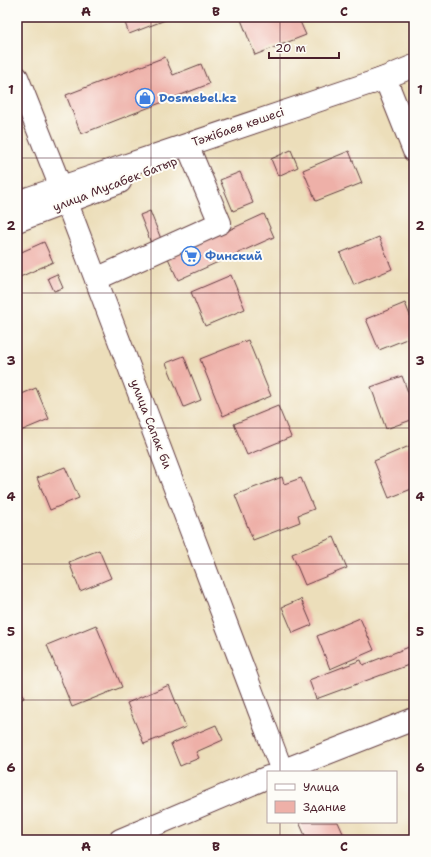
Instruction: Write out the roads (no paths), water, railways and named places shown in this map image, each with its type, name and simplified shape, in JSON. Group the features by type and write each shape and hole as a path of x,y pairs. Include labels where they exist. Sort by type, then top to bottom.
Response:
{"street":[{"name":"улица Мусабек батыр","path":"17,222 414,66"},
{"name":"улица Сапак би","path":"17,77 96,279 275,771"},
{"path":"385,78 414,151"},
{"name":"Тәжібаев көшесі","path":"17,202 385,78"},
{"path":"96,279 220,223 191,154"},
{"path":"281,771 414,718"},
{"path":"120,840 267,777"}],"place":[{"name":"Dosmebel.kz","path":"145,98"},
{"name":"Финский","path":"191,256"}]}
